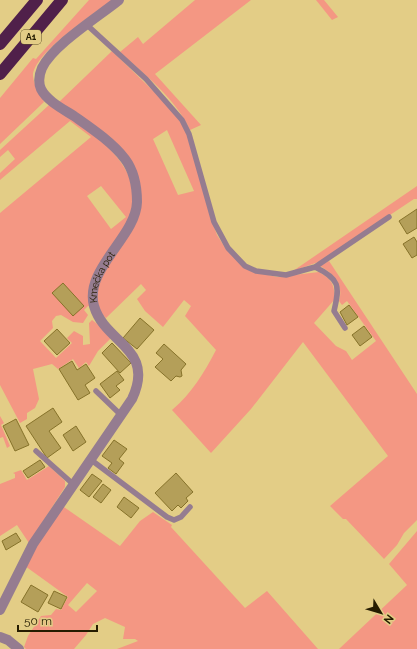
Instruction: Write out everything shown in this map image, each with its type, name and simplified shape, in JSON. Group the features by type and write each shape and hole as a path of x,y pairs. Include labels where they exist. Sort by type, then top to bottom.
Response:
{"highway":[{"name":"A1","path":"0,44 37,0"},
{"name":"A1","path":"0,74 62,0"}],"street":[{"name":"Kmečka pot","path":"0,610 33,544 90,458 121,415 137,389 139,373 136,360 102,320 94,307 93,296 96,281 106,262 135,217 136,188 132,173 125,160 91,129 48,97 41,89 39,77 42,67 64,43 119,0"},
{"path":"0,637 8,640 19,649"}],"lane":[{"path":"87,25 146,79 182,120 189,134 214,222 228,248 245,266 256,271 286,275 315,267 389,217"},
{"path":"315,267 333,277 338,285 338,293 334,311 345,328"},
{"path":"96,392 121,415"},
{"path":"36,450 73,484"},
{"path":"90,458 167,517 174,520 181,517 190,507"}],"shaded area":[{"path":"89,0 112,0 79,24 43,56 36,67 33,76 44,102 0,144 0,98 33,58 36,59"},
{"path":"195,0 251,0 155,74 201,125 190,130 177,108 159,88 120,52 138,37 143,44"},
{"path":"316,0 324,0 338,17 332,20"},
{"path":"112,51 175,112 188,135 212,221 217,235 226,249 255,272 277,277 319,272 332,282 335,299 314,323 336,346 346,351 352,360 376,341 347,301 342,305 339,301 340,290 337,280 320,266 329,261 417,394 417,520 404,533 397,545 384,559 346,519 343,519 330,506 388,456 303,342 251,409 211,453 172,410 186,397 197,382 216,350 185,316 191,306 184,300 163,327 145,311 137,299 146,290 141,284 106,318 98,309 96,298 98,287 103,275 129,234 135,172 76,112 59,102","holes":["167,130 194,191 178,195 153,139"]},
{"path":"49,105 56,106 98,138 111,150 122,164 130,178 134,195 130,218 101,264 91,307 88,306 84,310 88,315 83,323 73,322 61,315 56,316 52,321 53,328 40,341 56,358 72,343 67,338 74,331 83,336 83,345 90,344 89,323 92,320 113,336 98,351 89,366 86,362 79,368 73,359 58,369 52,364 33,369 39,399 35,408 27,413 27,419 20,423 0,385 0,213 91,137 70,121 0,180 0,173 15,159 8,150 0,157 0,150","holes":["101,186 126,217 111,229 87,196"]},
{"path":"417,186 417,199 414,199 321,261 293,271"},
{"path":"0,416 4,423 1,425 10,446 7,448 3,437 0,438"},
{"path":"49,466 65,481 65,487 29,543 17,525 0,536 0,484 15,478 15,474 13,473 21,470 27,480"},
{"path":"61,505 120,546 140,521 153,512 172,525 171,527 245,608 267,591 318,649 117,649 138,641 135,639 123,639 125,627 105,618 93,624 74,649 26,649 24,647 28,636 41,616 51,615 56,609 61,610 68,597 25,566","holes":["87,583 97,591 76,612 68,605"]},
{"path":"417,531 417,649 339,649 407,585 389,564"}],"building":[{"path":"417,209 417,228 407,234 399,221"},
{"path":"414,237 417,242 417,255 412,258 403,244"},
{"path":"63,283 84,306 73,316 52,293"},
{"path":"349,305 358,317 347,325 340,312"},
{"path":"140,318 154,330 137,349 123,338"},
{"path":"364,326 372,337 360,346 352,335"},
{"path":"57,329 70,343 57,355 44,341"},
{"path":"112,343 131,363 120,373 102,353"},
{"path":"164,344 186,364 181,370 182,376 176,376 171,381 155,367 163,359 156,353"},
{"path":"72,361 77,370 86,364 95,378 85,385 90,393 78,400 59,369"},
{"path":"117,371 124,380 116,386 120,390 110,398 100,384"},
{"path":"53,408 62,422 49,431 61,448 47,458 26,426"},
{"path":"16,419 29,445 15,451 3,426"},
{"path":"76,426 86,442 73,451 63,435"},
{"path":"114,440 127,449 119,459 124,463 116,474 108,468 112,463 102,456"},
{"path":"40,460 45,467 28,478 23,471"},
{"path":"176,473 193,492 186,498 188,501 181,508 178,505 172,511 155,493"},
{"path":"92,474 102,481 89,497 80,490"},
{"path":"103,484 111,490 101,503 93,497"},
{"path":"124,497 139,508 131,518 117,507"},
{"path":"16,533 21,541 6,550 2,541"},
{"path":"31,585 48,595 38,612 21,602"},
{"path":"54,591 67,597 61,609 48,603"}]}
